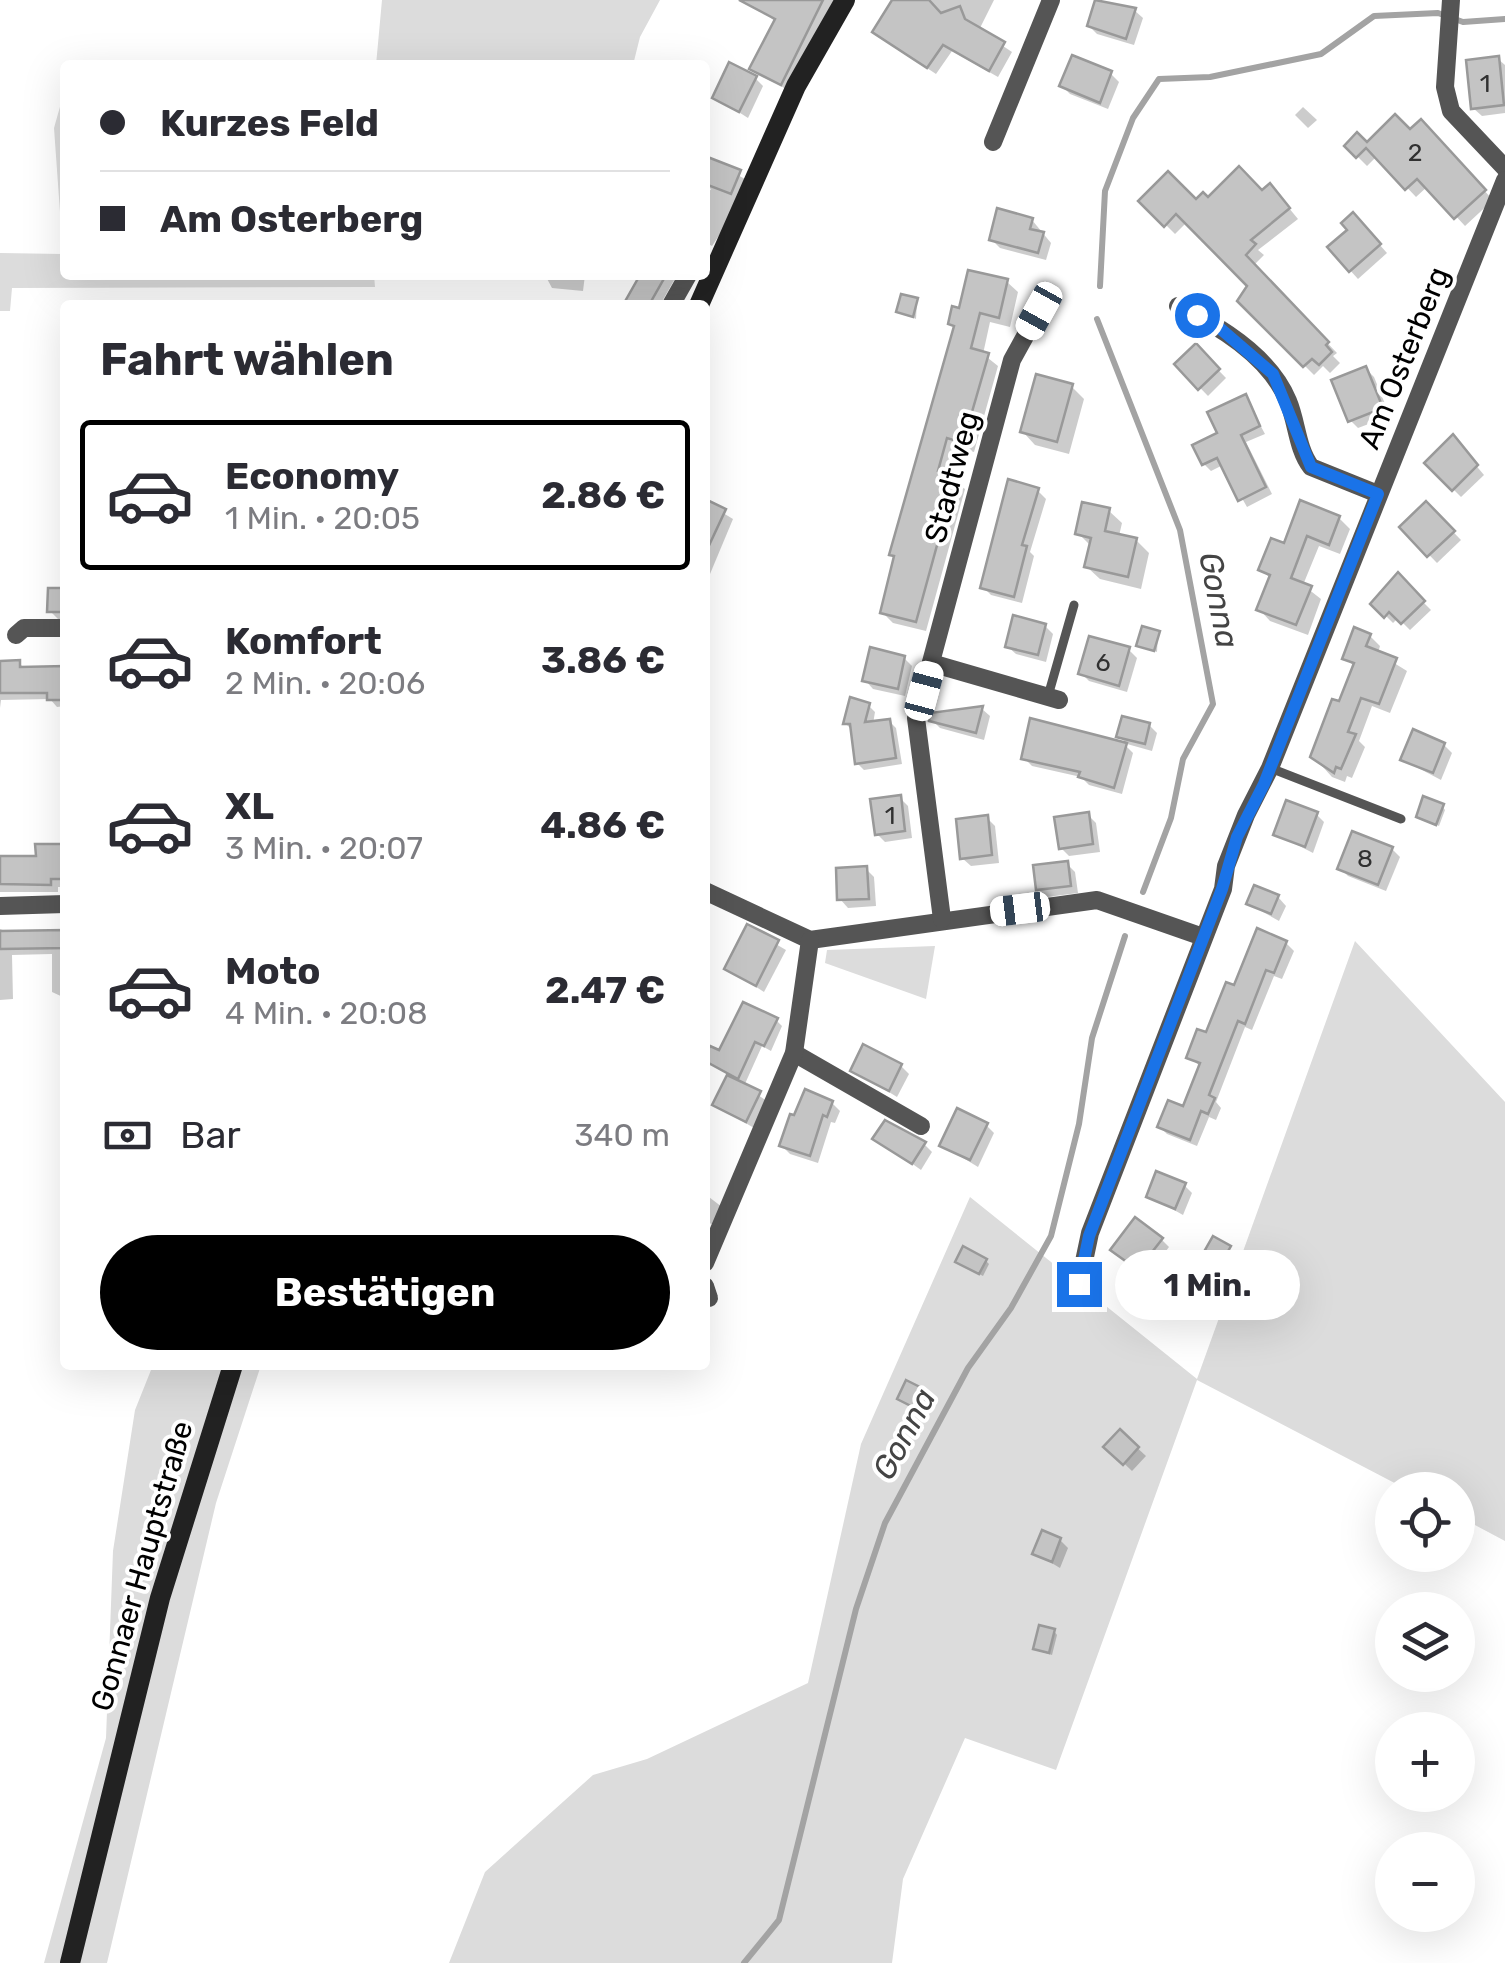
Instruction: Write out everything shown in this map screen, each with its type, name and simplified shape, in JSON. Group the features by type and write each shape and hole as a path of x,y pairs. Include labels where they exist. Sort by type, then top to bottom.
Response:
{"main road":[{"path":"713,258 796,86 846,0"},
{"name":"Gonnaer Hauptstraße","path":"70,1963 170,1561 231,1370"}],"street":[{"path":"993,142 1051,0"},
{"path":"1451,1 1446,27 1446,87 1451,111 1505,168"},
{"name":"Am Osterberg","path":"1079,1284 1089,1236 1234,844 1270,768 1505,180"},
{"path":"1178,306 1215,324 1273,374 1311,467 1378,494"},
{"name":"Stadtweg","path":"942,919 916,718 1012,360 1039,311"},
{"path":"16,635 24,628 60,628"},
{"path":"931,663 1053,698"},
{"path":"710,893 810,940 1097,900 1202,937"},
{"path":"0,906 60,904"},
{"path":"710,1252 794,1053 810,940"},
{"path":"794,1053 921,1126"}],"lane":[{"path":"1053,698 1074,605"},
{"path":"1270,768 1401,819"}],"shaded area":[{"path":"382,0 660,0 640,37 634,60 376,60"},
{"path":"60,107 60,212 54,128"},
{"path":"0,253 60,254 60,280 374,280 375,287 12,288 10,311 0,311"},
{"path":"1355,941 1505,1102 1505,1541 1475,1525 1475,1472 1375,1473 1197,1380 1056,1770 965,1738 903,1879 892,1963 449,1963 485,1872 593,1775 647,1759 808,1683 861,1444 970,1197 1197,1379"},
{"path":"935,946 926,999 825,963 827,950"},
{"path":"151,1370 259,1370 216,1503 107,1963 44,1963 106,1738 113,1551 135,1410"}],"building":[{"path":"739,0 823,0 781,85 749,69 775,19"},
{"path":"892,0 929,0 941,13 960,6 965,19 1005,42 989,71 943,45 927,68 872,32"},
{"path":"1095,0 1136,8 1126,39 1087,26"},
{"path":"1072,55 1112,71 1100,103 1059,86"},
{"path":"1499,56 1504,105 1471,109 1466,60"},
{"path":"729,62 757,76 739,112 712,98"},
{"path":"1395,114 1410,129 1421,119 1486,190 1454,219 1417,179 1405,190 1366,148 1356,158 1344,146 1357,132 1367,142"},
{"path":"710,158 741,170 731,194 710,186"},
{"path":"1239,166 1262,190 1270,183 1290,208 1251,240 1256,244 1246,255 1329,342 1326,345 1332,352 1319,365 1312,359 1303,367 1237,301 1247,286 1176,214 1164,227 1138,201 1168,171 1196,199 1203,192 1208,197"},
{"path":"997,208 1033,218 1030,229 1044,232 1038,253 989,240"},
{"path":"1353,212 1381,244 1349,272 1327,247 1347,230 1341,223"},
{"path":"968,270 1008,279 999,318 980,313 971,348 989,353 963,443 947,438 938,471 956,476 916,622 880,613 894,556 889,555 954,326 948,324 952,306 959,308"},
{"path":"637,280 663,280 652,300 626,300"},
{"path":"901,294 918,298 913,317 896,312"},
{"path":"1196,343 1220,369 1198,390 1174,364"},
{"path":"1366,366 1383,408 1348,422 1331,380"},
{"path":"1036,374 1073,384 1057,442 1020,432"},
{"path":"1246,394 1260,426 1241,435 1266,487 1238,501 1217,458 1202,465 1192,445 1217,433 1207,412"},
{"path":"1453,434 1478,465 1452,491 1424,463"},
{"path":"1008,479 1039,488 1022,545 1027,546 1014,597 980,588"},
{"path":"1300,500 1340,516 1329,545 1307,536 1291,578 1312,586 1296,625 1256,610 1270,575 1258,570 1271,538 1284,543"},
{"path":"710,501 726,509 710,543"},
{"path":"1426,501 1455,531 1427,557 1399,527"},
{"path":"1082,502 1110,508 1105,531 1137,538 1128,577 1084,567 1091,538 1075,534"},
{"path":"1398,572 1425,601 1401,624 1389,612 1384,618 1370,604"},
{"path":"48,588 60,588 60,612 47,612"},
{"path":"1013,615 1046,624 1038,655 1005,647"},
{"path":"1142,626 1160,631 1154,651 1136,646"},
{"path":"1354,627 1371,634 1366,646 1397,658 1379,704 1361,698 1348,732 1356,734 1341,769 1336,767 1334,773 1310,757 1332,699 1339,701 1354,663 1342,659"},
{"path":"1089,636 1130,647 1119,686 1078,674"},
{"path":"870,647 905,656 898,689 862,681"},
{"path":"20,660 20,667 60,666 60,700 47,700 47,693 0,693 0,661"},
{"path":"850,697 870,703 865,722 890,719 896,758 855,764 850,724 843,724"},
{"path":"983,706 976,733 929,721 930,713"},
{"path":"1122,716 1150,723 1145,744 1116,737"},
{"path":"1030,718 1127,743 1114,788 1078,777 1080,772 1021,759"},
{"path":"1413,729 1445,743 1433,773 1400,760"},
{"path":"901,795 905,831 875,835 870,799"},
{"path":"1423,796 1444,804 1436,825 1416,817"},
{"path":"1286,800 1318,812 1305,847 1273,835"},
{"path":"1089,812 1093,844 1059,849 1054,817"},
{"path":"988,815 992,855 960,859 956,819"},
{"path":"1352,831 1393,847 1378,885 1337,869"},
{"path":"35,844 60,844 60,879 51,879 51,885 0,884 0,856 36,856"},
{"path":"1068,861 1071,886 1036,890 1033,865"},
{"path":"867,866 869,899 837,900 836,868"},
{"path":"1254,885 1279,895 1271,914 1246,904"},
{"path":"747,924 779,940 756,986 724,969"},
{"path":"1257,928 1287,941 1274,973 1266,970 1245,1024 1238,1021 1209,1095 1215,1098 1208,1114 1201,1111 1190,1140 1157,1127 1168,1100 1183,1106 1200,1063 1186,1058 1197,1029 1206,1032 1226,982 1234,985"},
{"path":"60,930 60,948 0,949 0,931"},
{"path":"743,1002 778,1018 764,1046 755,1042 738,1079 710,1064 710,1046 719,1050"},
{"path":"863,1044 902,1064 889,1091 850,1071"},
{"path":"727,1075 761,1091 746,1122 712,1105"},
{"path":"805,1089 833,1101 827,1117 823,1115 810,1156 779,1146 790,1114 794,1115"},
{"path":"957,1108 988,1123 970,1160 939,1146"},
{"path":"885,1120 926,1142 912,1164 872,1139"},
{"path":"1156,1171 1186,1183 1175,1209 1146,1197"},
{"path":"1135,1217 1163,1238 1138,1270 1110,1250"},
{"path":"1213,1236 1231,1246 1223,1260 1205,1250"},
{"path":"963,1246 987,1259 979,1274 955,1262"},
{"path":"906,1380 926,1390 917,1409 897,1399"},
{"path":"1120,1429 1139,1447 1123,1465 1103,1447"},
{"path":"1042,1530 1061,1538 1052,1562 1032,1554"},
{"path":"1039,1625 1055,1629 1049,1653 1033,1649"}],"waterway":[{"name":"Gonna","path":"1100,286 1105,191 1133,118 1159,79 1210,77 1321,54 1374,16 1438,13 1463,22 1505,19"},
{"name":"Gonna","path":"1097,319 1180,530 1213,704 1183,759 1171,818 1143,892"},
{"name":"Gonna","path":"744,1963 779,1920 856,1609 885,1523 968,1368 1011,1308 1051,1236 1079,1124 1092,1038 1125,936"}],"route":[{"path":"1079,1284 1089,1236 1222,889 1229,858 1264,784 1378,494 1311,467 1288,401 1273,374 1215,324 1197,315"}]}
